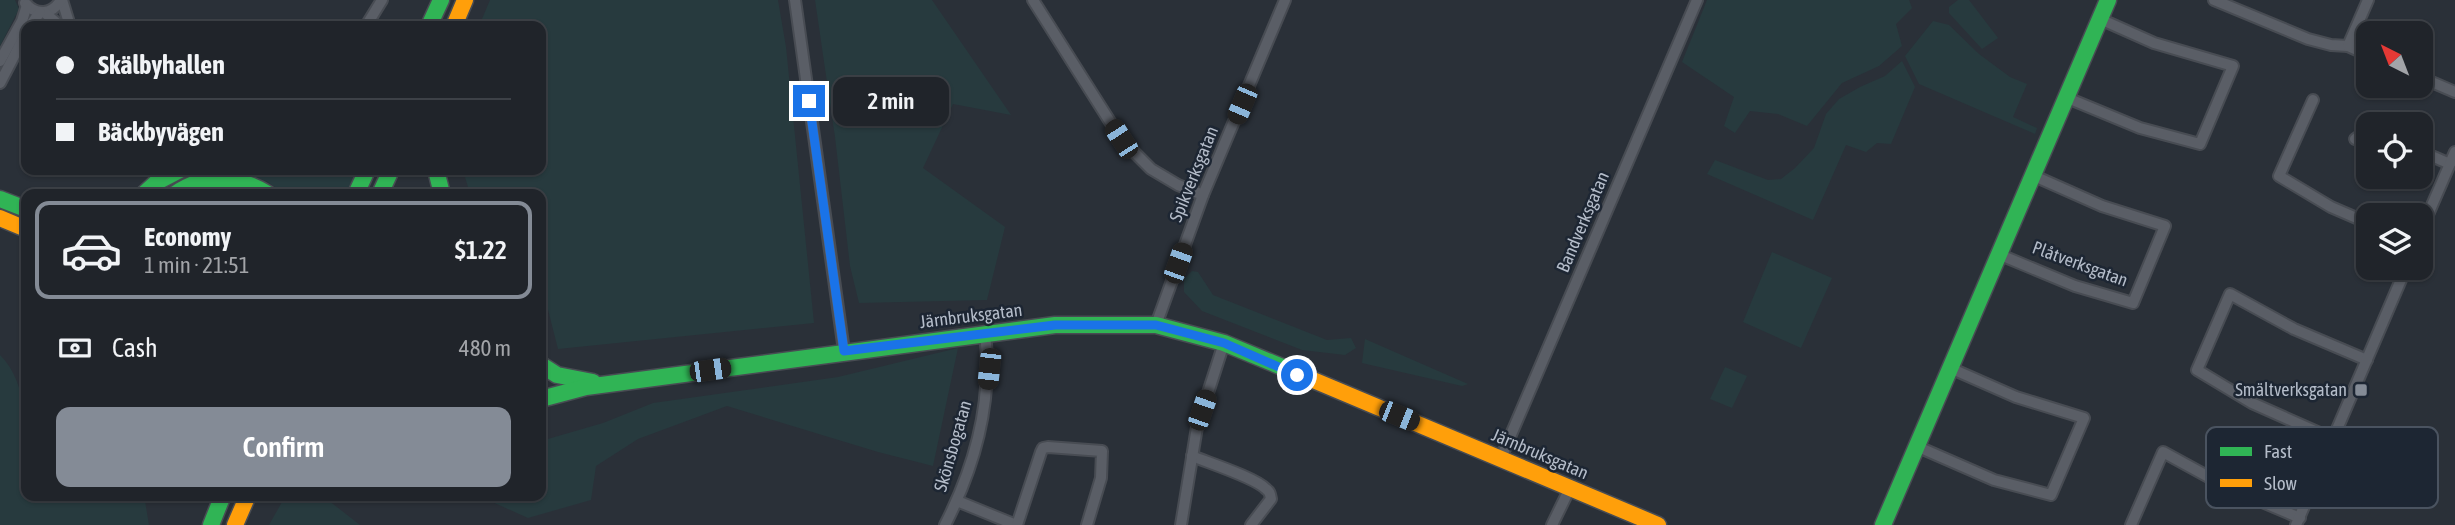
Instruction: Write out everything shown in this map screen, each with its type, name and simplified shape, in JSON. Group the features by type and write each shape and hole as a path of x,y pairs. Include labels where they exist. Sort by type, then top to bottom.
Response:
{"main road":[{"path":"1883,525 2108,0"},
{"path":"456,21 465,1"},
{"path":"465,1 465,21"},
{"path":"150,189 171,175"},
{"path":"159,189 177,175"},
{"path":"182,189 192,183 220,178 248,183 259,189"},
{"path":"0,189 14,204"},
{"path":"0,218 21,227"},
{"name":"Järnbruksgatan","path":"546,395 586,387 985,333 1055,325 1156,325 1224,343 1658,525"},
{"name":"Järnbruksgatan","path":"546,368 557,375 571,379 630,381"},
{"path":"211,525 221,501"},
{"path":"235,525 245,501"}],"street":[{"path":"34,21 42,12 54,9 61,0"},
{"path":"61,0 68,21"},
{"path":"369,21 382,0"},
{"path":"795,0 844,351"},
{"path":"1033,0 1121,139 1151,169 1178,185 1203,195"},
{"name":"Spikverksgatan","path":"1156,325 1203,195 1286,0"},
{"name":"Bandverksgatan","path":"1501,458 1697,0"},
{"path":"2214,0 2308,39 2356,50"},
{"path":"2348,46 2368,0"},
{"path":"22,21 24,2 54,21"},
{"path":"2065,97 2140,128 2200,144 2233,66 2154,43 2100,19"},
{"path":"0,61 21,23"},
{"path":"0,83 21,43"},
{"path":"2433,83 2455,92"},
{"path":"2313,100 2279,176 2331,207 2356,218"},
{"path":"2433,203 2455,152"},
{"path":"2433,157 2450,164"},
{"name":"Plåtverksgatan","path":"1998,254 2075,286 2133,303 2165,226 2102,206 2032,175"},
{"path":"2338,427 2401,280"},
{"path":"2306,427 2252,403 2197,370 2230,294 2294,329 2367,360"},
{"name":"Skönsbogatan","path":"945,525 957,501 982,420 989,369 985,333"},
{"path":"1181,525 1197,426 1224,343"},
{"path":"1916,446 1994,480 2051,495 2084,418 2016,397 1950,368"},
{"path":"957,501 1016,525 1043,448 1094,449 1102,451 1103,454 1101,478 1087,525"},
{"path":"2131,525 2163,452 2206,476"},
{"path":"1192,456 1265,487 1271,499 1251,525"},
{"path":"1552,525 1570,488"},
{"path":"2271,508 2298,521"}],"green space":[{"path":"0,0 15,0 19,9 0,46"},
{"path":"490,0 778,0 786,47 814,323 558,349 546,302 546,189 469,189 464,175 546,175 546,21 481,21"},
{"path":"815,0 932,0 1011,115 953,104 923,168 1005,227 987,300 859,303 850,266"},
{"path":"1707,0 1909,0 1912,8 1896,24 1902,46 1879,66 1842,83 1807,126 1778,114 1750,111 1735,133 1724,126 1734,97 1682,62"},
{"path":"1958,0 1969,0 1998,38 1982,49 1949,13 1949,7"},
{"path":"1933,21 1949,25 1979,54 2010,77 2027,84 2013,117 2037,128 2035,134 1919,84 1905,56"},
{"path":"1902,61 1915,87 1891,144 1877,143 1866,152 1846,145 1813,220 1707,174 1715,160 1768,180 1781,179 1814,148 1826,114 1839,99 1885,76"},
{"path":"192,175 230,175 179,189 167,189"},
{"path":"249,175 355,175 348,189 277,189 268,182"},
{"path":"1772,252 1832,278 1801,348 1743,322"},
{"path":"1192,271 1198,272 1213,295 1327,340 1351,338 1356,348 1345,355 1302,350 1202,311 1184,292 1184,279"},
{"path":"1365,339 1468,384 1462,386 1362,363"},
{"path":"958,348 933,466 727,406 638,439 596,466 591,500 528,518 490,501 546,501 546,440 603,423 653,403 838,377"},
{"path":"0,355 11,368 21,395 21,501 145,501 149,525 0,525"},
{"path":"1725,367 1747,376 1732,408 1710,399"},
{"path":"329,501 360,525 269,525 282,502"}],"traffic: fast":[{"path":"431,21 441,0"},
{"path":"1883,525 2108,0"},
{"path":"149,189 170,175"},
{"path":"358,189 365,175"},
{"path":"382,189 389,175"},
{"path":"437,175 441,189"},
{"path":"183,189 198,182 221,179 245,183 258,189"},
{"path":"0,199 21,207"},
{"path":"546,398 586,387 1055,325 1156,325 1224,343 1287,369"},
{"path":"546,368 557,375 593,382"},
{"path":"211,525 221,501"}],"traffic: slow":[{"path":"456,21 465,0"},
{"path":"0,218 21,227"},
{"path":"1287,369 1658,525"},
{"path":"235,525 245,501"}],"place":[{"name":"Smältverksgatan","path":"2361,390"}],"route":[{"path":"809,101 844,351 1055,325 1156,325 1224,343 1297,375"}]}
